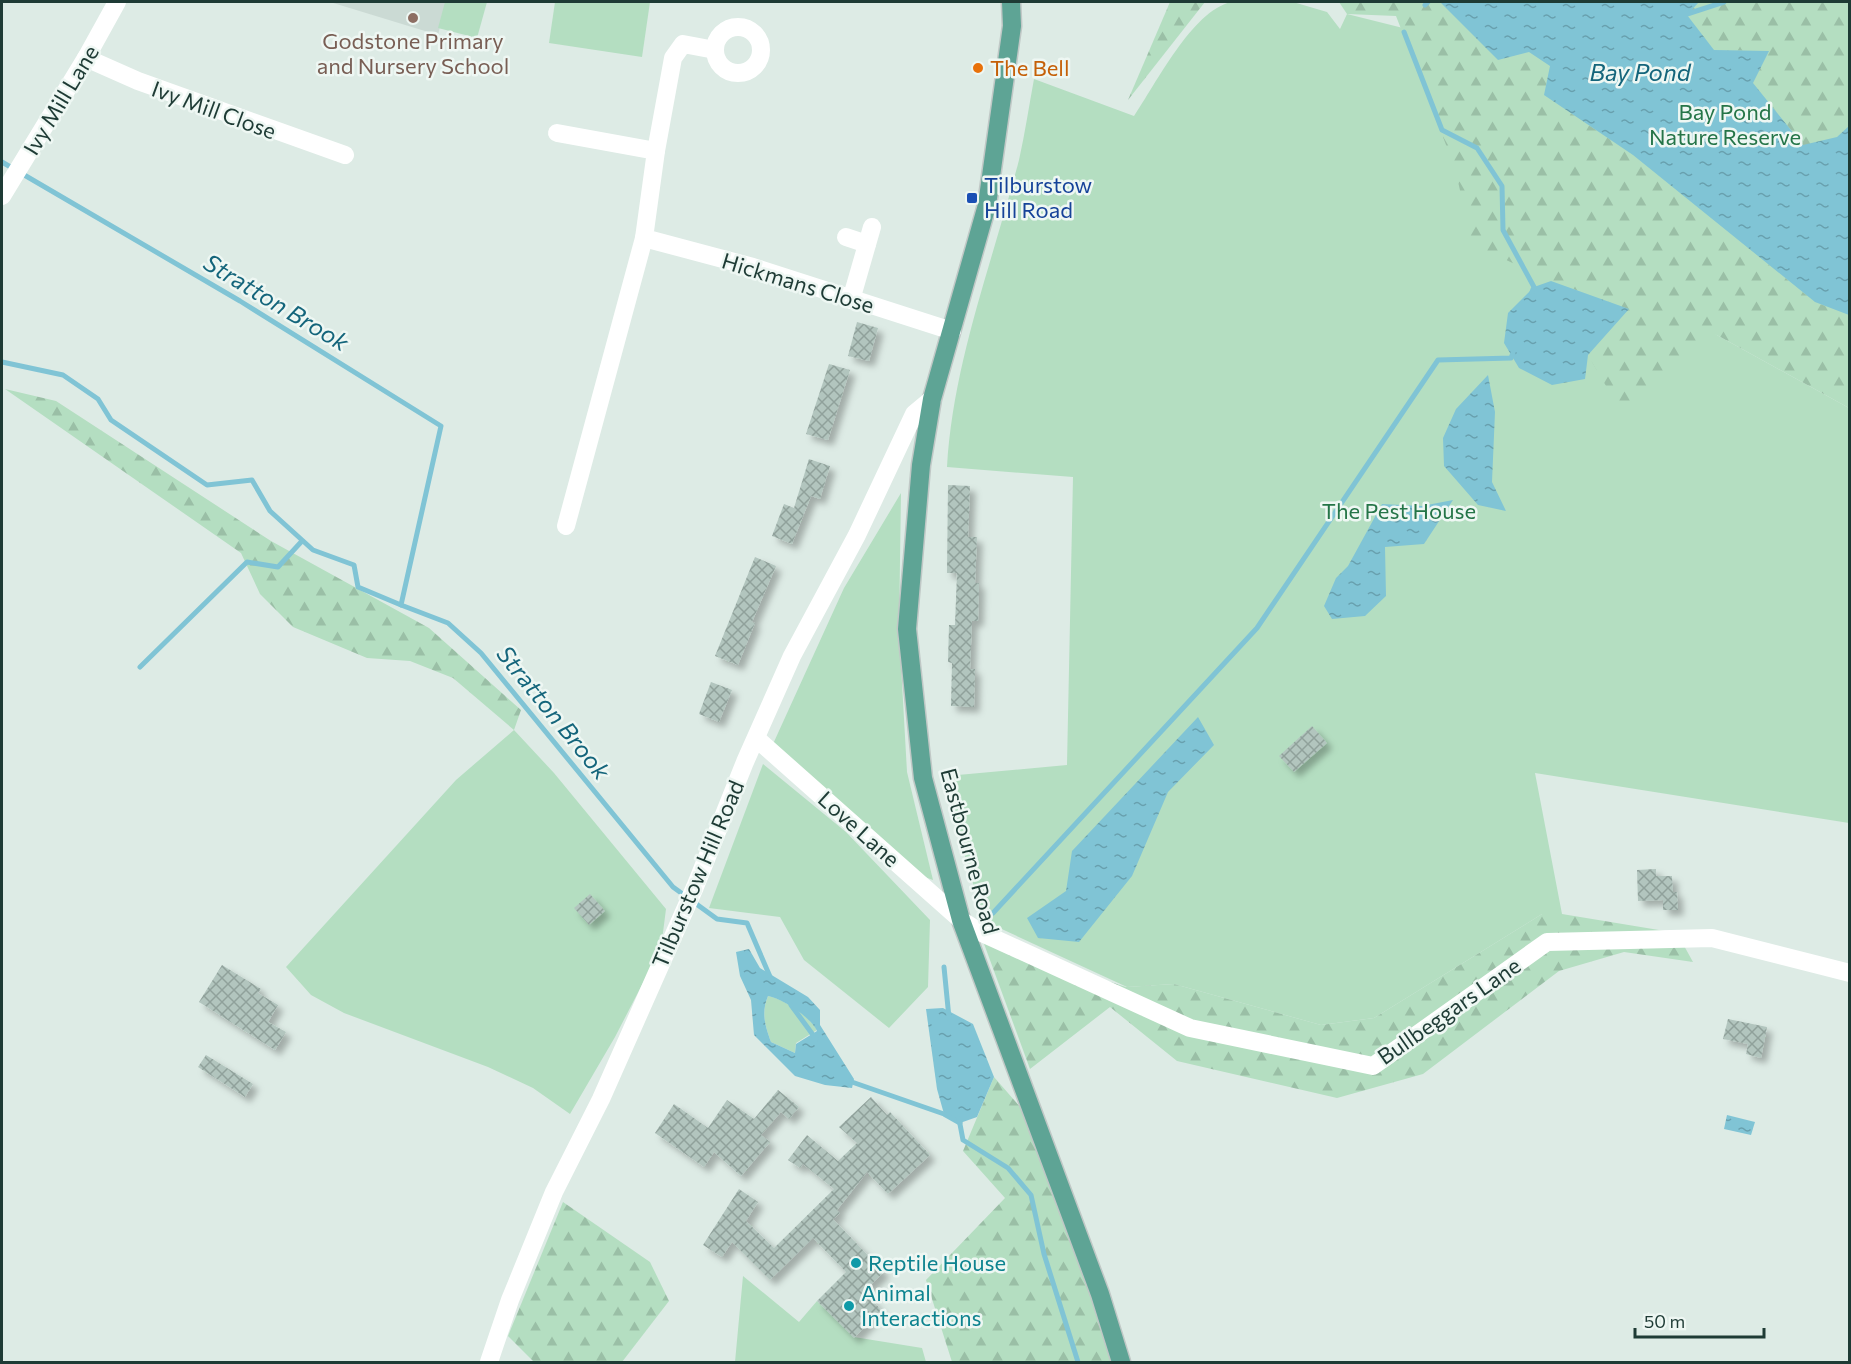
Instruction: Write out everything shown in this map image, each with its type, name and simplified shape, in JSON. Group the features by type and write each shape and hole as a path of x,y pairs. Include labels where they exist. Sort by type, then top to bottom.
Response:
{"main road":[{"name":"Eastbourne Road","path":"1011,2 1012,26 987,205 932,399 921,465 907,629 923,778 961,920 1100,1294 1121,1362"}],"street":[{"name":"Ivy Mill Lane","path":"2,196 87,58 117,2"},
{"path":"566,526 644,238 656,151 673,58 682,44 715,50"},
{"name":"Ivy Mill Close","path":"87,58 138,81 345,155"},
{"path":"557,133 656,151"},
{"path":"846,237 870,235 851,300"},
{"name":"Hickmans Close","path":"644,238 753,267 952,331"},
{"name":"Tilburstow Hill Road","path":"489,1362 510,1300 554,1192 601,1099 690,899 745,762 757,740 792,656 857,536 914,414 932,399"},
{"name":"Love Lane","path":"757,740 961,920"},
{"name":"Bullbeggars Lane","path":"961,920 980,932 1190,1028 1373,1066 1546,942 1712,938 1850,973"}],"shaded area":[{"name":"Godstone Primary and Nursery School","path":"330,2 446,2 438,35"}],"green space":[{"path":"445,2 487,2 477,38 438,28"},
{"path":"555,2 650,2 642,57 549,43"},
{"path":"1170,2 1205,2 1128,100"},
{"path":"1231,2 1293,2 1327,12 1340,29 1347,14 1423,33 1386,2 1849,2 1849,390 1715,334 1849,408 1849,823 1535,773 1562,914 1542,914 1374,1018 1321,1025 1174,984 1127,987 993,925 979,904 954,819 947,776 1067,765 1073,477 947,467 957,389 1019,160 1034,79 1134,116 1176,50 1189,34 1202,19 1217,8"},
{"path":"1339,2 1440,2 1550,66 1544,95 1633,155 1815,302 1849,315 1849,408 1715,334 1620,410 1588,355 1628,309 1551,281 1472,244 1455,168 1396,16 1347,14"},
{"path":"1699,2 1849,2 1849,126 1837,137 1804,146 1753,83 1768,51 1714,50 1687,14"},
{"path":"5,389 56,401 271,541 429,628 521,710 514,730 453,678 410,661 367,658 293,627 260,594 241,553"},
{"path":"901,493 899,630 907,772 933,880 919,875 773,744 844,588"},
{"path":"514,730 554,773 666,909 661,948 615,1037 570,1114 533,1088 488,1067 344,1013 311,995 286,967 456,780"},
{"path":"763,764 846,832 930,920 928,987 889,1028 804,960 780,917 709,908"},
{"path":"1542,914 1562,914 1677,933 1693,962 1624,952 1559,971 1423,1074 1337,1098 1177,1061 1110,1007 1030,1069 983,941 1126,987 1174,984 1321,1025 1374,1018"},
{"path":"768,996 781,1000 796,1009 809,1019 817,1030 796,1043 795,1053 771,1042 765,1019"},
{"path":"994,1077 1036,1125 1121,1362 952,1362 926,1280 1005,1198 963,1151"},
{"path":"563,1202 650,1262 669,1301 622,1362 534,1362 508,1336"},
{"path":"743,1276 799,1322 817,1301 854,1337 922,1348 926,1362 735,1362"}],"water":[{"name":"Bay Pond","path":"1440,2 1699,2 1687,15 1714,50 1769,51 1753,83 1803,145 1837,137 1849,126 1849,315 1815,302 1633,155 1544,95 1550,66 1529,52 1498,60"},
{"path":"1551,281 1629,309 1588,355 1585,379 1552,385 1519,368 1504,343 1508,313 1534,287"},
{"path":"1488,375 1495,412 1492,482 1506,511 1478,505 1444,466 1443,438 1456,409"},
{"path":"1453,500 1424,544 1385,547 1386,596 1365,616 1332,619 1324,606 1336,578 1348,566 1382,504 1422,506"},
{"path":"1198,717 1214,745 1168,792 1132,876 1079,942 1038,938 1027,918 1066,891 1072,851"},
{"path":"749,949 760,968 808,997 820,1010 820,1025 854,1079 852,1088 825,1085 795,1076 754,1035 751,1000 740,976 736,952","holes":["768,996 803,1015 817,1031 796,1044 795,1053 771,1042 764,1014"]},
{"path":"943,1008 973,1024 994,1077 977,1117 960,1123 944,1114 937,1089 926,1009"},
{"path":"1727,1115 1755,1122 1751,1135 1724,1129"}],"building":[{"path":"857,322 878,328 869,361 848,356"},
{"path":"829,364 850,370 828,440 806,434"},
{"path":"809,459 830,466 820,499 811,496 792,544 772,536 784,504 794,508"},
{"path":"948,485 970,486 968,537 977,537 975,583 979,583 978,621 972,621 970,669 975,669 974,707 951,706 952,663 948,662 949,625 955,625 957,573 947,573"},
{"path":"755,557 776,566 752,622 755,623 738,665 715,656"},
{"path":"711,682 732,690 719,722 699,714"},
{"path":"1312,726 1327,743 1294,772 1279,756"},
{"path":"1656,869 1656,876 1672,876 1673,892 1677,892 1678,910 1663,910 1663,900 1638,901 1637,870"},
{"path":"590,894 605,911 589,925 574,908"},
{"path":"222,965 261,989 258,993 278,1005 268,1022 286,1032 275,1050 199,1002"},
{"path":"1728,1019 1767,1027 1761,1058 1746,1054 1748,1044 1723,1039"},
{"path":"206,1055 253,1084 245,1097 198,1067"},
{"path":"778,1090 799,1107 789,1119 781,1112 761,1135 770,1142 741,1176 714,1152 704,1167 655,1133 674,1104 708,1128 727,1100 754,1119"},
{"path":"871,1097 887,1115 890,1112 930,1155 888,1194 867,1172 837,1210 840,1213 833,1219 884,1272 864,1291 881,1310 854,1338 817,1301 846,1272 813,1238 770,1280 732,1242 722,1257 703,1245 739,1189 758,1202 746,1221 774,1248 834,1189 803,1164 800,1168 788,1160 807,1135 838,1161 857,1143 839,1127"}],"waterway":[{"path":"1425,5 1428,2"},
{"path":"1680,14 1687,14 1724,2"},
{"path":"1404,32 1442,130 1477,148 1502,186 1503,230 1534,287 1532,292"},
{"name":"Stratton Brook","path":"2,162 240,301 441,426 401,605 448,623 481,653 673,887 717,919 747,923 771,979"},
{"path":"993,913 1257,628 1438,360 1511,358 1513,353"},
{"path":"2,362 63,375 98,399 111,420 207,485 252,480 270,511 313,550 354,565 358,587 401,605"},
{"path":"140,667 247,562 278,567 302,541"},
{"path":"944,967 949,1018"},
{"name":"Stratton Brook","path":"791,1005 816,1039"},
{"name":"Stratton Brook","path":"849,1081 944,1114 960,1123"},
{"name":"Stratton Brook","path":"959,1119 963,1140 1008,1168 1031,1195 1044,1254 1078,1362"}],"place":[{"name":"Godstone Primary and Nursery School","path":"413,18"},
{"name":"The Bell","path":"978,68"},
{"name":"Tilburstow Hill Road","path":"972,198"},
{"name":"Reptile House","path":"856,1263"},
{"name":"Animal Interactions","path":"849,1306"}],"park label":[{"name":"Bay Pond Nature Reserve","path":"1725,124"},
{"name":"The Pest House","path":"1399,511"}]}
